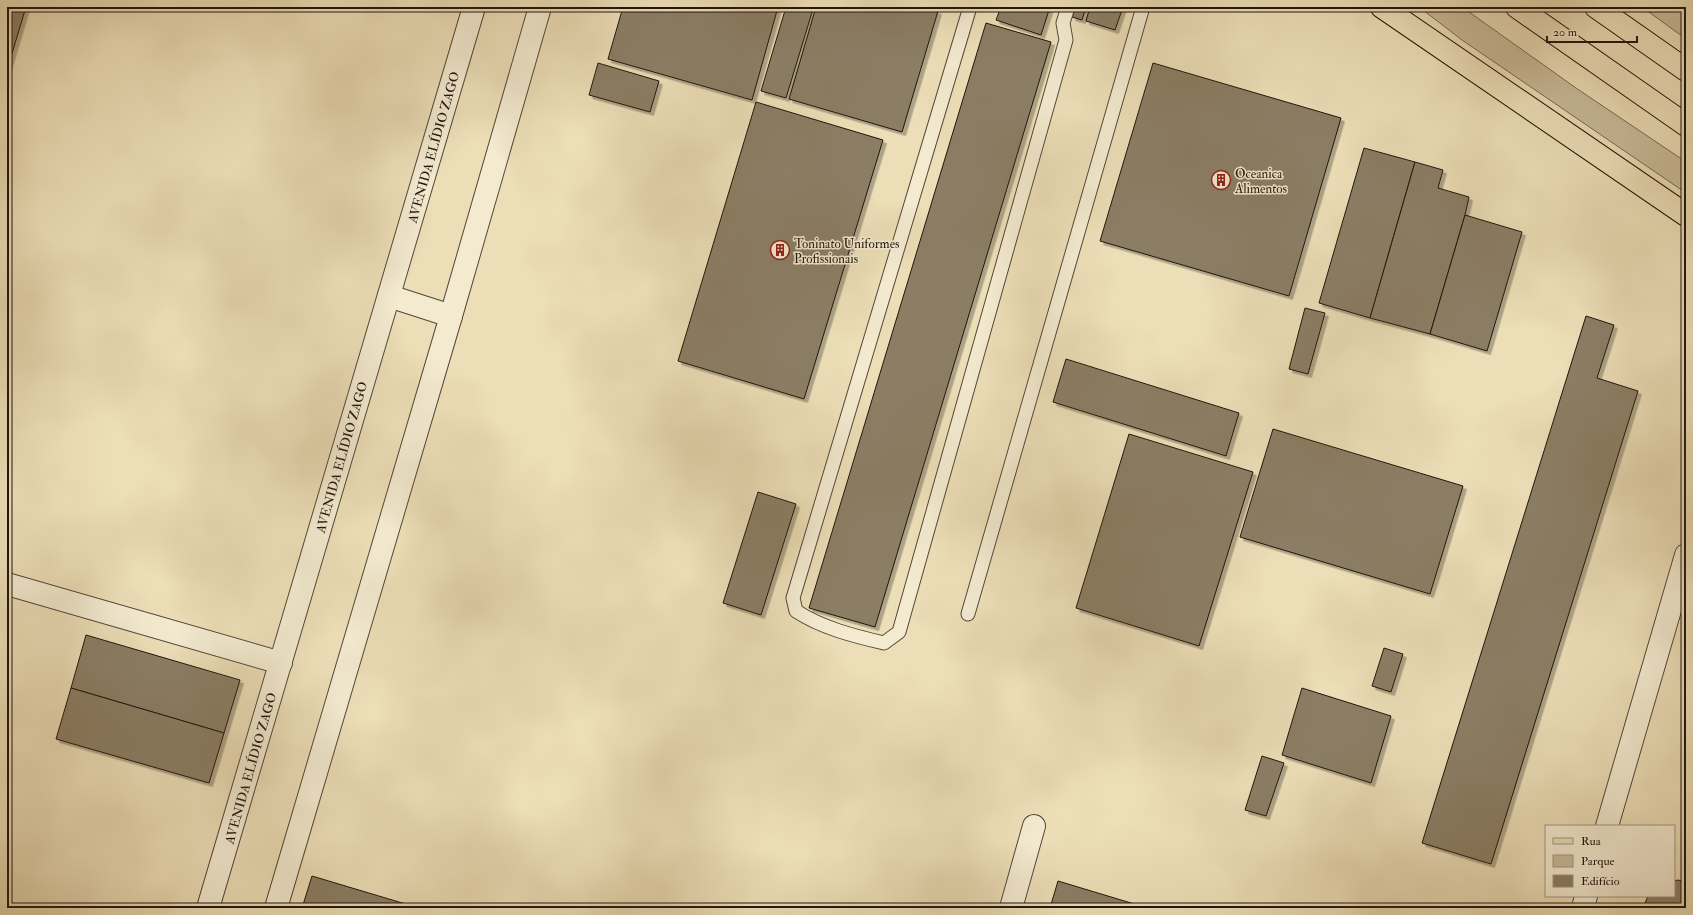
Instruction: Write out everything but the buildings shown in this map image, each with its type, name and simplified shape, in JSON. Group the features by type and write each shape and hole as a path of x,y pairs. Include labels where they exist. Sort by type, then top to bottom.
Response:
{"main road":[{"path":"1382,7 1686,215"},
{"path":"1518,7 1686,125"},
{"path":"1596,7 1686,70"}],"street":[{"name":"AVENIDA ELÍDIO ZAGO","path":"208,908 474,7"},
{"path":"276,908 451,316 540,7"},
{"path":"389,296 451,316"},
{"path":"1607,825 1686,555"},
{"path":"7,584 281,663"},
{"path":"1011,908 1034,826"},
{"path":"1582,908 1586,897"}],"lane":[{"path":"970,7 793,598 796,611 809,620 858,637 884,643 899,632 1066,40 1063,23 1068,7"},
{"path":"968,614 1143,7"}],"green space":[{"path":"1419,7 1462,7 1576,88 1686,162 1686,193 1462,40"},
{"path":"1642,7 1686,7 1686,39"}],"place":[{"name":"Oceanica Alimentos","path":"1221,180"},
{"name":"Toninato Uniformes Profissionais","path":"780,250"}]}
